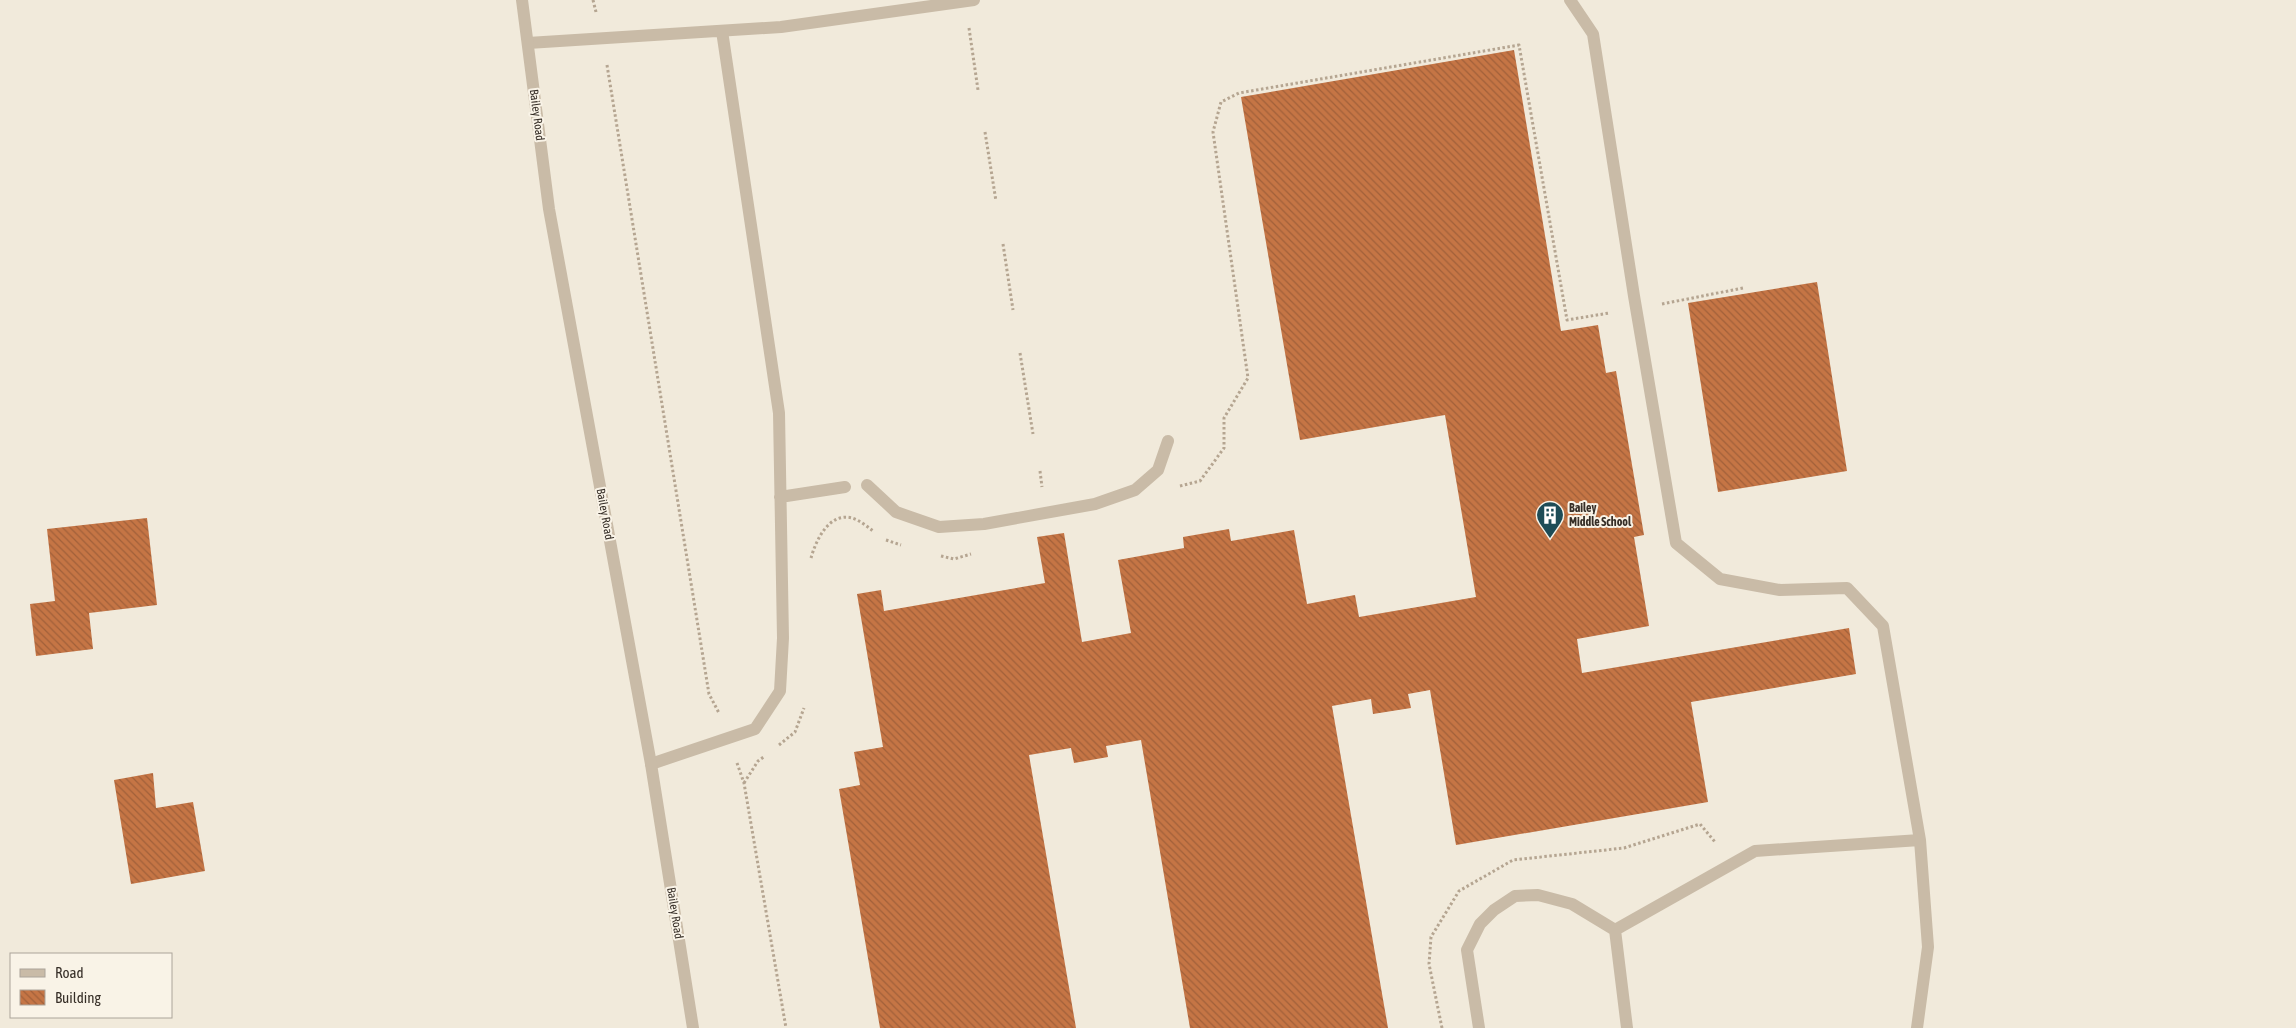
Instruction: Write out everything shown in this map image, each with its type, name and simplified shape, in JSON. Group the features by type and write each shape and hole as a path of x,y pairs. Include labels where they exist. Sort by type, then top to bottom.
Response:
{"street":[{"name":"Bailey Road","path":"522,0 549,209 651,764 693,1028"},
{"path":"528,43 782,27 974,0"},
{"path":"1570,0 1593,34 1676,543 1720,579 1780,590 1847,588 1883,626 1920,840 1928,947 1918,1028"},
{"path":"651,764 755,729 780,691 783,638 779,413 722,31"},
{"path":"867,485 896,512 939,527 984,524 1095,504 1135,490 1158,470 1168,440"},
{"path":"780,497 845,487"},
{"path":"1615,930 1755,851 1920,840"},
{"path":"1479,1028 1467,950 1480,924 1494,910 1515,896 1538,895 1572,904 1615,930"},
{"path":"1615,930 1627,1028"}],"path":[{"path":"968,19 978,90"},
{"path":"1178,486 1200,481 1224,448 1224,418 1248,378 1213,132 1221,102 1239,93 1519,45 1567,320 1637,309 1743,288"},
{"path":"607,65 709,694 721,717"},
{"path":"985,132 996,201"},
{"path":"1003,244 1014,310"},
{"path":"1020,353 1033,434"},
{"path":"1040,471 1043,495"},
{"path":"810,566 811,556 826,526 842,517 854,518 876,533"},
{"path":"883,538 909,547"},
{"path":"936,554 954,559 973,554"},
{"path":"786,1028 744,783 758,762 795,732 807,700"}],"building":[{"name":"Bailey Middle School","path":"1514,50 1561,331 1598,325 1606,373 1616,371 1644,535 1634,537 1649,626 1577,639 1582,673 1849,628 1856,674 1691,702 1708,802 1456,845 1430,690 1408,694 1411,708 1373,714 1371,699 1332,706 1388,1028 1190,1028 1141,740 1106,746 1108,757 1074,763 1071,748 1029,755 1076,1028 880,1028 839,789 860,785 854,752 883,747 857,594 881,590 884,611 1045,583 1037,537 1064,533 1082,642 1131,633 1118,560 1184,548 1183,537 1229,529 1231,541 1294,530 1307,604 1355,595 1359,617 1476,597 1445,415 1300,440 1241,97"},
{"path":"1817,282 1847,471 1718,492 1688,303"},
{"path":"147,518 157,605 89,613 93,649 36,656 30,604 55,601 47,529"},
{"path":"153,773 156,808 193,802 205,871 131,884 114,780"}],"place":[{"name":"Bailey Middle School","path":"1550,539"}]}
